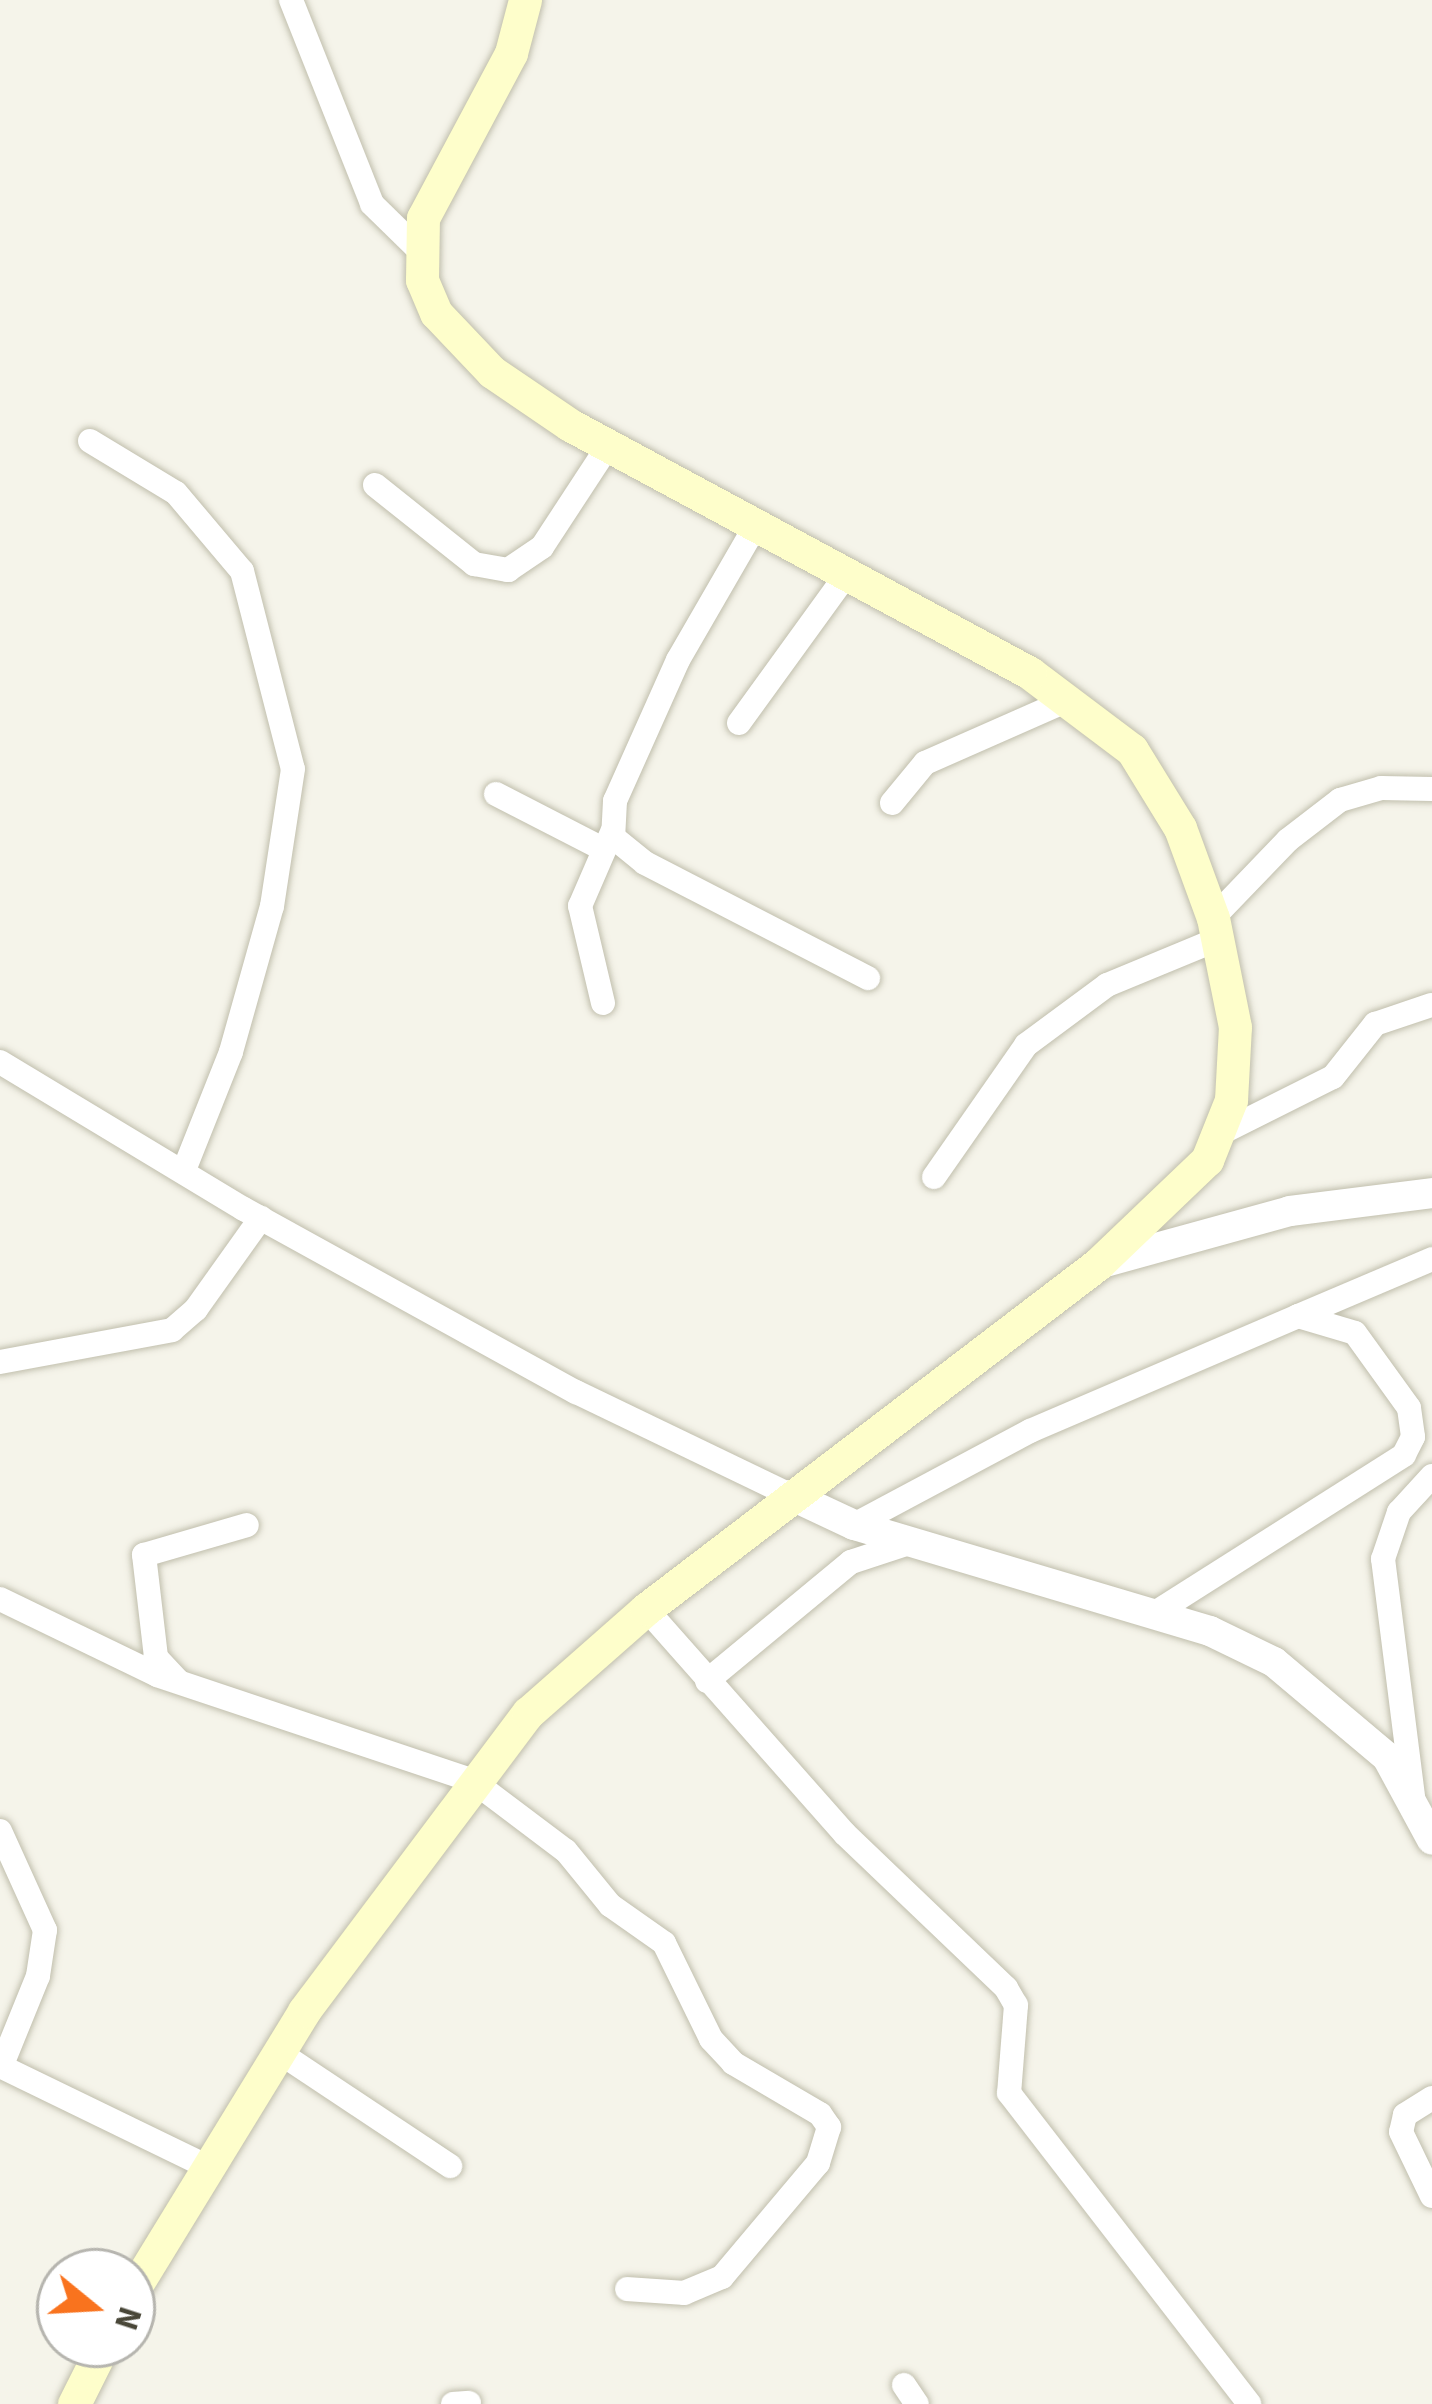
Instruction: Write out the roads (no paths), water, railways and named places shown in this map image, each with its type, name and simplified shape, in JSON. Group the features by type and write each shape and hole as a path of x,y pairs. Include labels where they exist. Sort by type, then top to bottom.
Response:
{"main road":[{"path":"156,2250 277,2051 473,1781 528,1713 646,1609 1098,1264 1184,1188 1221,1132 1235,1027 1215,928 1157,783 1132,749 1070,699 529,398 461,342 436,313 418,248 439,180 511,53 526,0"},
{"path":"74,2404 92,2368"}],"street":[{"path":"291,0 372,204 418,248"},
{"path":"90,441 176,493 242,572 292,769 272,906 231,1052 184,1170"},
{"path":"375,485 473,564 508,570 542,547 608,446"},
{"path":"603,1004 580,906 607,840 615,801 678,660 756,525"},
{"path":"740,722 847,574"},
{"path":"892,803 925,764 1070,699"},
{"path":"934,1177 1039,1035 1107,985 1215,928 1288,839 1340,800 1381,788 1432,789"},
{"path":"496,794 607,840 868,978"},
{"path":"1221,1132 1322,1084 1375,1024 1431,1005"},
{"path":"0,1062 261,1218 661,1438 854,1525 1155,1613 1274,1662 1350,1720 1413,1796"},
{"path":"1098,1264 1290,1211 1432,1193"},
{"path":"0,1362 172,1330 196,1310 261,1218"},
{"path":"854,1525 1030,1431 1432,1259"},
{"path":"1155,1613 1404,1455 1413,1437 1409,1408 1355,1333 1298,1316"},
{"path":"1432,1476 1399,1512 1383,1559 1413,1796 1432,1840"},
{"path":"180,1682 156,1657 140,1564 161,1545 248,1525"},
{"path":"706,1681 851,1562 912,1542"},
{"path":"0,1599 180,1682 473,1781 566,1851 610,1905 664,1943 711,2039 733,2062 800,2099 829,2127 818,2163 722,2277 684,2293 627,2289"},
{"path":"646,1609 845,1834 1006,1988 1016,2005 1009,2093 1249,2404"},
{"path":"0,1831 46,1930 38,1976 1,2066 204,2165"},
{"path":"277,2051 450,2166"},
{"path":"1432,2098 1405,2115 1402,2132 1432,2196"},
{"path":"453,2404 469,2403"}]}
